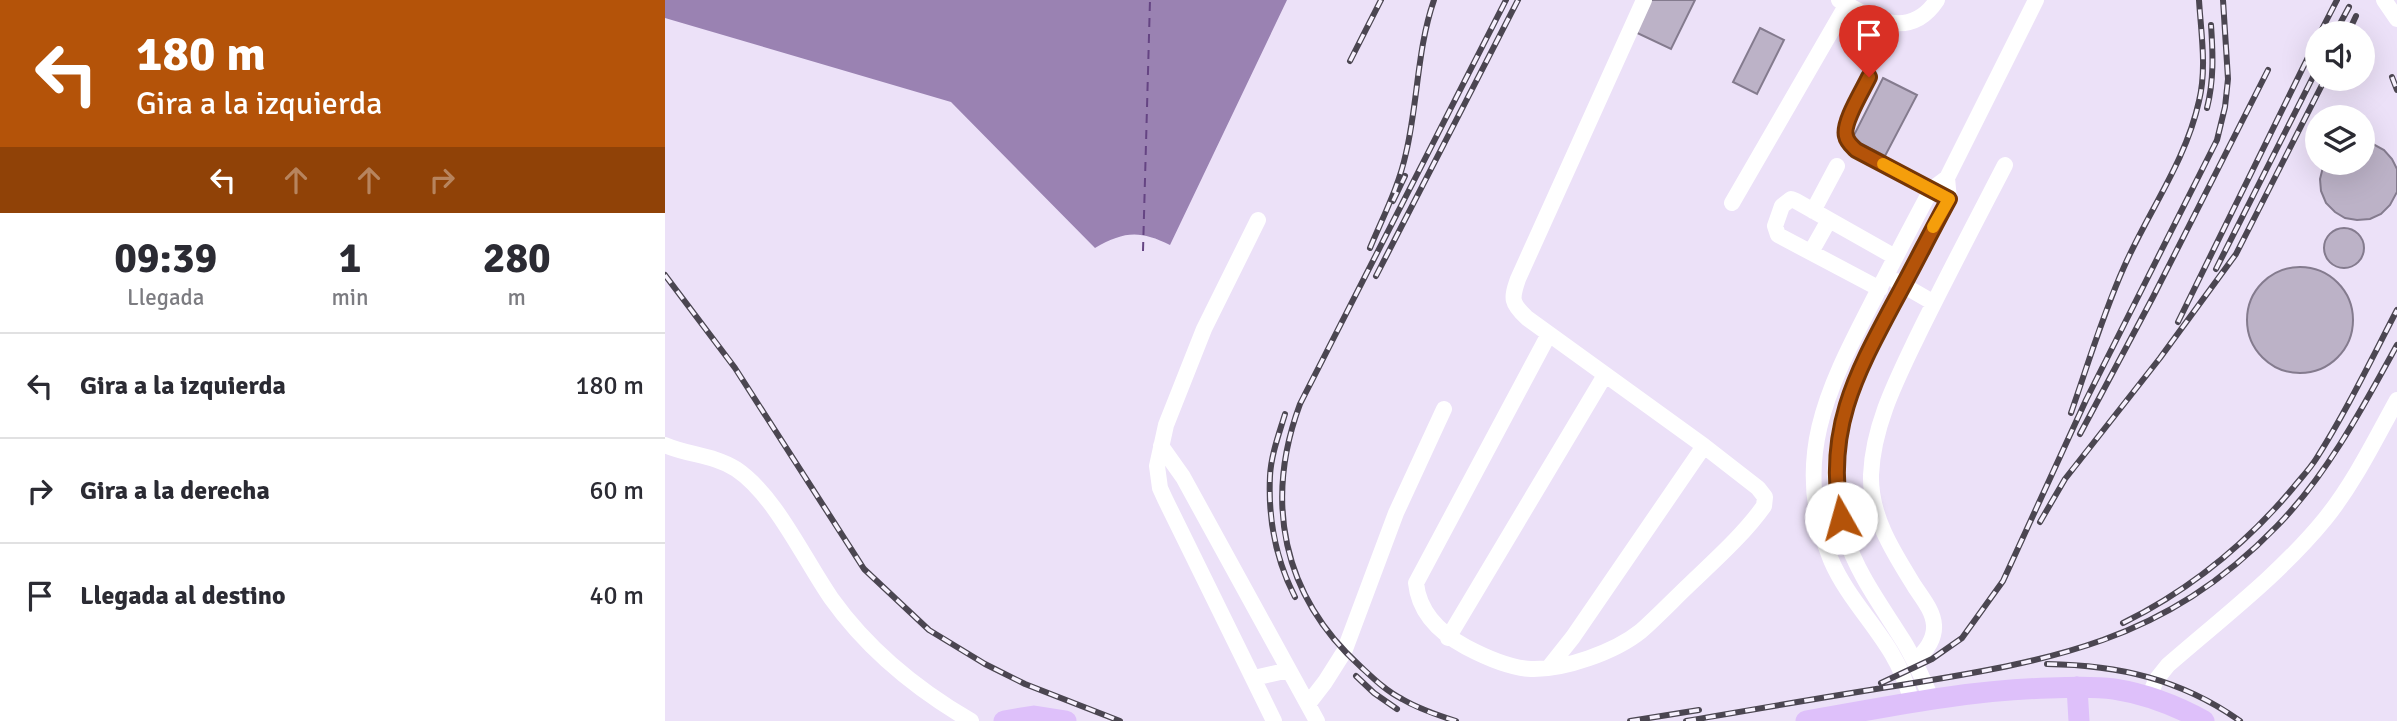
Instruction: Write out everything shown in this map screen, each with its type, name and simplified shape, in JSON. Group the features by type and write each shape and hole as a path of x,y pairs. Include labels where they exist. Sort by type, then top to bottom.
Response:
{"main road":[{"path":"2077,687 2079,721"},
{"path":"1806,721 1922,701 2014,689 2077,687 2113,689 2149,697 2173,705 2204,721"},
{"path":"1004,721 1034,716 1066,721"}],"lane":[{"path":"1549,334 1416,583 1417,596 1424,610 1448,638 1477,653 1510,665 1532,669 1566,664 1605,652 1639,632 1706,569 1764,506 1765,497 1758,488 1549,334 1516,308 1512,296 1644,0"},
{"path":"1732,203 1843,2 1890,23 1907,23 1923,17 1937,0"},
{"path":"1922,701 1848,591 1832,561 1818,520 1812,483 1814,450 1828,398 1845,354 1931,190 1947,178 2036,0"},
{"path":"2384,0 2397,19"},
{"path":"1869,77 1847,123 1846,138 1856,150 1949,199"},
{"path":"1915,662 1926,651 1934,627 1931,611 1884,534 1874,505 1871,475 1877,436 1889,395 2005,165"},
{"path":"1813,211 1837,166"},
{"path":"1922,701 1915,662 1863,576 1845,535 1838,501 1835,463 1841,425 1855,380 1949,199 1947,178"},
{"path":"1895,257 1791,199 1782,206 1775,226 1778,235 1883,282 1903,285 1934,303"},
{"path":"1258,220 1204,329 1173,404 1157,466 1160,488 1274,721"},
{"path":"1811,252 1829,220"},
{"path":"1448,638 1605,375"},
{"path":"2149,697 2156,680 2168,665 2269,578 2325,519 2347,488 2397,400"},
{"path":"1308,705 1344,652 1396,513 1444,409"},
{"path":"665,445 713,458 736,469 753,483 773,507 831,598 871,647 897,670 971,721"},
{"path":"1161,446 1183,477 1317,721"},
{"path":"1550,666 1573,637 1704,446"},
{"path":"1160,488 1183,477"},
{"path":"1205,578 1234,569"},
{"path":"1254,678 1289,670"}],"shaded area":[{"path":"665,0 1287,0 1170,245 1150,237 1132,234 1115,238 1095,248 951,102 665,18"}],"building":[{"path":"1648,0 1695,0 1671,49 1633,31"},
{"path":"1760,28 1784,40 1757,94 1733,82"},
{"path":"1883,78 1917,95 1885,156 1852,139"},
{"path":"2375,145 2384,150 2397,169 2397,192 2381,214 2370,219 2345,218 2326,203 2321,175 2375,175"},
{"path":"2344,228 2358,234 2364,248 2358,262 2344,268 2330,262 2324,248 2330,234"},
{"path":"2300,267 2320,271 2337,283 2349,300 2353,320 2349,340 2337,357 2320,369 2300,373 2280,369 2263,357 2251,340 2247,320 2251,300 2263,283 2280,271"}],"ferry route":[{"path":"1143,251 1150,0"}],"railway":[{"path":"1350,61 1381,0"},
{"path":"1370,248 1403,165 1424,37 1434,0"},
{"path":"1456,721 1415,706 1385,688 1334,638 1313,609 1297,577 1287,545 1283,476 1289,440 1300,404 1506,0"},
{"path":"1376,276 1518,0"},
{"path":"2071,413 2116,285 2176,165 2193,123 2203,76 2199,0"},
{"path":"1881,683 1932,659 1962,638 2003,581 2086,400 2217,140 2228,79 2223,0"},
{"path":"2326,21 2337,0"},
{"path":"2341,21 2349,7"},
{"path":"2354,21 2356,16"},
{"path":"2207,108 2212,67 2211,25"},
{"path":"2178,322 2305,63"},
{"path":"2080,434 2268,70"},
{"path":"2392,77 2397,90"},
{"path":"2216,269 2306,91"},
{"path":"2040,522 2065,479 2160,358 2236,254 2319,91"},
{"path":"1393,201 1405,176"},
{"path":"665,275 735,368 864,569 929,630 985,664 1025,684 1120,721"},
{"path":"2123,623 2193,581 2236,547 2275,509 2313,463 2327,441 2397,310"},
{"path":"1686,721 2004,667 2101,640 2147,621 2191,597 2234,565 2277,526 2328,463 2397,345"},
{"path":"1285,414 1271,468 1270,507 1278,553 1295,597"},
{"path":"2047,664 2099,667 2148,677 2195,695 2240,721"},
{"path":"1356,676 1397,709"},
{"path":"1630,721 1699,710"}],"slow traffic":[{"path":"1883,164 1949,199 1933,227"}],"route":[{"path":"1841,518 1835,463 1841,425 1855,380 1867,352 1949,199 1849,144 1845,131 1847,123 1869,77"}]}
